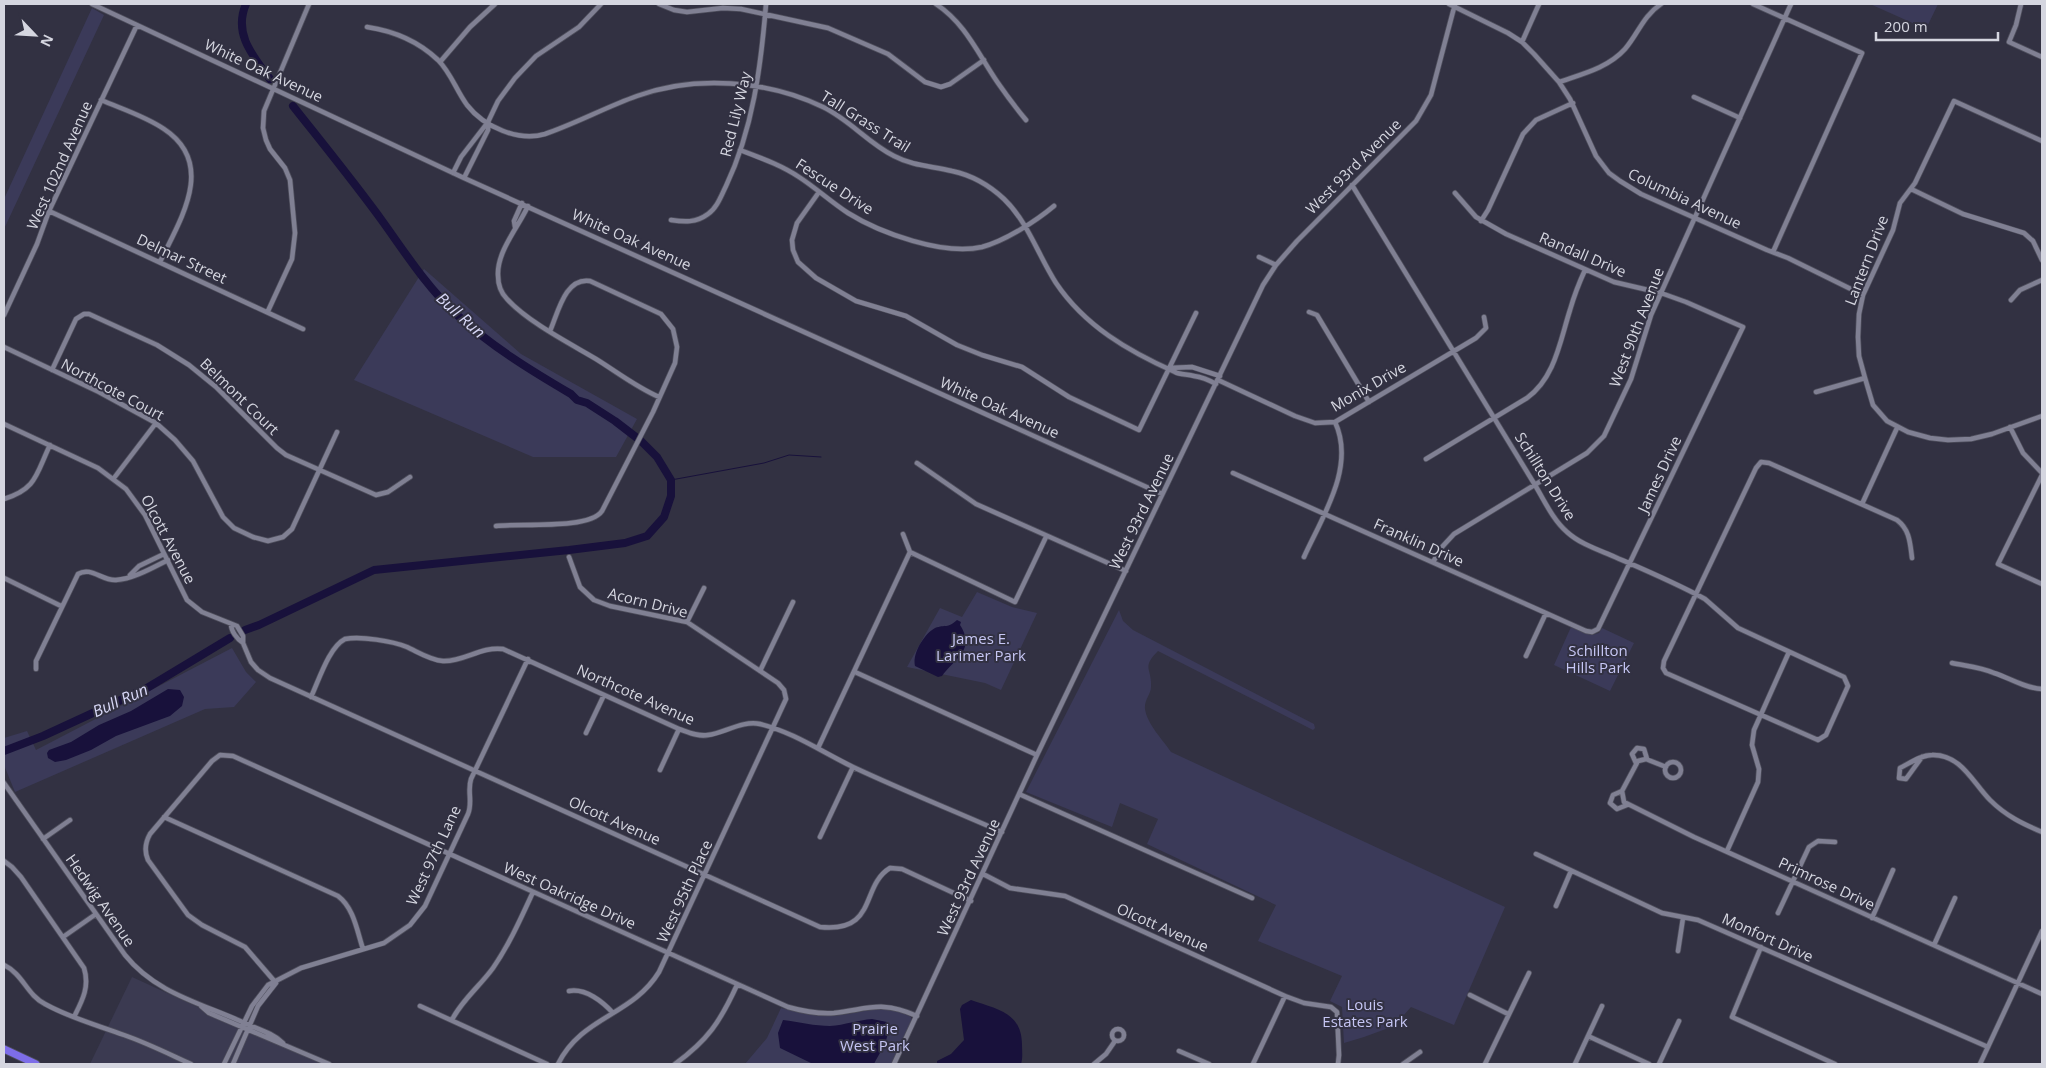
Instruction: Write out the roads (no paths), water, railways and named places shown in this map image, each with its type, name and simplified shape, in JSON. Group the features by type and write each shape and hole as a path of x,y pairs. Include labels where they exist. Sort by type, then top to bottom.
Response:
{"highway":[{"path":"4,1049 36,1064"}],"street":[{"name":"White Oak Avenue","path":"92,4 453,173 1162,494"},
{"path":"268,311 292,259 296,240 290,180 285,168 270,149 263,128 264,106 309,4"},
{"path":"440,62 470,27 495,4"},
{"path":"453,173 461,157 474,142 482,127 488,122 502,94 523,68 540,53 579,27 601,4"},
{"path":"660,4 683,12 729,8 828,28 888,54 924,82 941,87 950,84 984,60"},
{"name":"Red Lily Way","path":"671,220 692,221 711,212 725,189 750,118 756,88 766,4"},
{"path":"936,4 953,16 972,39 998,82 1026,120"},
{"name":"Columbia Avenue","path":"1449,4 1455,5 1522,42 1559,82 1572,103 1592,149 1609,173 1635,191 1788,258 1863,295"},
{"path":"1522,42 1539,4"},
{"path":"1559,82 1605,65 1614,59 1628,45 1646,17 1661,4"},
{"path":"1753,4 1862,53 1773,252"},
{"name":"West 90th Avenue","path":"1433,562 1450,537 1587,453 1604,436 1635,370 1647,326 1791,4"},
{"path":"2021,4 2016,26 2009,42 2042,57"},
{"name":"West 93rd Avenue","path":"894,1064 1019,794 1262,285 1276,264 1416,121 1426,105 1434,84 1455,5"},
{"name":"West 102nd Avenue","path":"4,315 39,238 49,211 137,25"},
{"name":"Tall Grass Trail","path":"367,27 388,31 425,50 440,62 454,80 468,106 477,115 513,134 537,136 630,98 658,90 708,83 736,84 804,99 847,121 883,150 902,160 959,173 978,180 1009,204 1055,280 1082,314 1115,342 1141,357 1177,373 1218,380"},
{"path":"1694,97 1740,118"},
{"path":"101,100 158,126 171,135 186,153 192,181 187,206 160,262"},
{"name":"Lantern Drive","path":"2042,141 1954,101 1926,162 1911,189 1900,203 1892,234 1863,295 1858,314 1859,356 1875,408 1887,421 1897,428 1924,437 1948,440 1979,437 2042,416"},
{"path":"1482,221 1523,134 1536,120 1572,103"},
{"path":"464,178 488,130 488,122"},
{"name":"Fescue Drive","path":"740,150 784,168 849,214 909,240 937,246 983,247 1024,226 1054,206"},
{"name":"Schillton Drive","path":"1352,185 1560,525 1569,534 1696,594 1713,604 1738,628 1844,677 1847,682 1847,690 1826,735 1821,739 1814,739 1760,715"},
{"path":"1911,189 1962,214 2024,234 2033,240 2042,260"},
{"path":"819,192 795,227 792,237 793,250 802,267 816,278 841,294 871,306 906,316 943,338 972,352 1022,368 1069,397 1139,430 1196,313"},
{"name":"Randall Drive","path":"1455,193 1470,211 1482,221 1506,234 1617,284 1690,303 1743,327"},
{"path":"515,227 514,221 522,203"},
{"path":"528,206 520,223 515,227 499,264 500,287 509,301 550,331 659,397"},
{"name":"Delmar Street","path":"49,211 304,329"},
{"path":"1259,257 1276,264"},
{"path":"1426,459 1530,396 1546,378 1562,342 1570,309 1585,270"},
{"path":"2011,300 2020,290 2042,280"},
{"path":"496,526 575,523 598,517 640,437 675,363 677,347 673,329 666,319 658,312 590,281 577,282 570,288 550,331"},
{"path":"1309,312 1317,315 1369,402"},
{"name":"Belmont Court","path":"52,370 76,319 84,314 93,316 157,345 189,365 223,393 277,448 319,471 376,495 388,492 410,477"},
{"name":"Monix Drive","path":"1218,380 1295,416 1315,422 1335,422 1476,338 1486,328 1484,317"},
{"name":"James Drive","path":"1595,631 1600,626 1743,327"},
{"name":"Northcote Court","path":"4,347 100,392 156,424 175,440 192,461 228,524 258,539 274,540 292,529 337,432"},
{"name":"Tall Grass Trail","path":"1169,368 1192,367 1218,380"},
{"path":"1816,392 1865,378"},
{"path":"1304,558 1341,470 1342,445 1340,433 1335,422"},
{"name":"Olcott Avenue","path":"4,424 98,468 114,478 138,504 190,603 202,612 224,620 239,629 251,662 261,673 810,924 830,928 848,924 862,913 880,877 890,868 902,869 970,901"},
{"path":"114,478 156,424"},
{"path":"2010,427 2023,453 2042,474 1998,564 2042,584"},
{"path":"1862,504 1897,428"},
{"path":"4,498 22,492 29,487 50,445"},
{"path":"1760,715 1668,674 1663,668 1664,661 1756,468 1761,462 1768,463 1894,518 1903,525 1909,538 1912,558"},
{"path":"917,463 976,504 1046,537 1126,571"},
{"name":"Franklin Drive","path":"1233,473 1586,631 1595,631"},
{"path":"903,534 910,552 1015,602 1046,537"},
{"path":"818,748 910,552"},
{"path":"36,669 36,661 74,579 80,572 90,572 109,580 120,580 128,576 139,566 164,554"},
{"name":"Acorn Drive","path":"568,557 580,587 594,600 610,606 686,622 781,685 786,693"},
{"path":"128,576 142,574 168,560"},
{"path":"4,578 61,606"},
{"path":"686,622 704,588"},
{"path":"760,671 793,602"},
{"path":"1526,656 1546,613"},
{"name":"Northcote Avenue","path":"311,697 334,647 342,640 349,638 396,643 439,660 456,660 495,648 507,650 695,735 707,736 736,727 757,724 774,728 818,748 852,767 1002,832"},
{"path":"1727,851 1758,782 1759,768 1753,750 1752,739 1760,715 1789,652"},
{"name":"West 97th Lane","path":"233,1064 259,996 268,985 296,970 390,940 401,933 425,906 470,808 469,786 475,771 528,659"},
{"path":"1952,663 1979,668 2017,683 2042,689"},
{"path":"855,672 1037,756"},
{"name":"West 95th Place","path":"558,1064 565,1051 580,1034 634,1000 649,986 659,972 786,703 786,693"},
{"path":"586,733 604,695"},
{"path":"660,770 679,729"},
{"name":"Primrose Drive","path":"1666,767 1648,759 1644,749 1637,748 1632,754 1636,763 1622,791 1613,795 1610,803 1618,809 1627,805 2042,994"},
{"name":"West Oakridge Drive","path":"164,817 212,761 220,755 233,756 780,1004 799,1010 832,1013 883,1006 917,1016"},
{"path":"1922,757 1906,779 1899,778 1900,768 1922,757 1932,755 1955,761 1964,768 1990,800 2006,814 2042,832"},
{"path":"1636,763 1640,759 1648,759"},
{"path":"820,837 852,767"},
{"name":"Hedwig Avenue","path":"4,783 125,955 139,971 164,989 201,1006 212,1008 247,1026"},
{"path":"1622,791 1622,798 1627,805"},
{"path":"1019,794 1252,898"},
{"path":"276,982 245,947 202,925 188,915 148,860 145,848 150,834 164,817 338,896 345,902 350,911 362,949"},
{"path":"43,839 70,820"},
{"path":"1778,913 1811,844 1818,841 1835,842"},
{"name":"Monfort Drive","path":"1536,854 1662,913 1698,920 1988,1048"},
{"path":"4,862 18,874 82,964 86,976 85,992 74,1018"},
{"path":"1872,918 1893,870"},
{"path":"1556,906 1571,871"},
{"name":"Olcott Avenue","path":"983,874 1010,888 1065,896 1304,1004 1331,1007 1337,1012 1338,1064"},
{"path":"452,1020 500,958 533,892"},
{"path":"1934,945 1955,898"},
{"path":"63,937 96,914"},
{"path":"1678,951 1683,918"},
{"path":"1980,1064 2042,931"},
{"path":"1761,947 1732,1016 1835,1064"},
{"path":"4,965 18,975 40,1001 74,1018 133,1038 191,1064"},
{"path":"1485,1064 1529,973"},
{"path":"675,1064 709,1035 722,1017 737,985"},
{"path":"569,991 580,991 597,999 613,1013"},
{"path":"1470,995 1508,1014"},
{"path":"1253,1064 1285,996"},
{"name":"Hedwig Avenue","path":"201,1006 209,1013 241,1027 247,1026"},
{"path":"420,1006 548,1064"},
{"path":"1575,1064 1602,1006"},
{"path":"1659,1064 1679,1021"},
{"path":"247,1026 278,1038 283,1043 329,1064"},
{"name":"West 97th Lane","path":"224,1064 241,1027 247,1026"},
{"path":"1588,1036 1649,1064"},
{"path":"1094,1064 1106,1054 1115,1041"},
{"path":"1179,1050 1209,1064"},
{"path":"1403,1064 1420,1052"}],"waterway":[{"name":"Bull Run","path":"246,4 242,25 243,35 257,62 270,79"},
{"name":"Bull Run","path":"245,630 374,570 625,543 647,536 664,517 671,496 671,480 657,457 641,441 615,421 587,403 577,400 571,394 497,347 469,326 445,304 417,270 361,192 293,106"},
{"name":"Bull Run","path":"671,480 764,463 789,455 821,457"},
{"name":"Bull Run","path":"4,751 43,736 147,688 230,638"}],"park label":[{"name":"James E. Larimer Park","path":"981,646"},
{"name":"Schillton Hills Park","path":"1598,658"},
{"name":"Louis Estates Park","path":"1365,1012"},
{"name":"Prairie West Park","path":"875,1036"}]}
